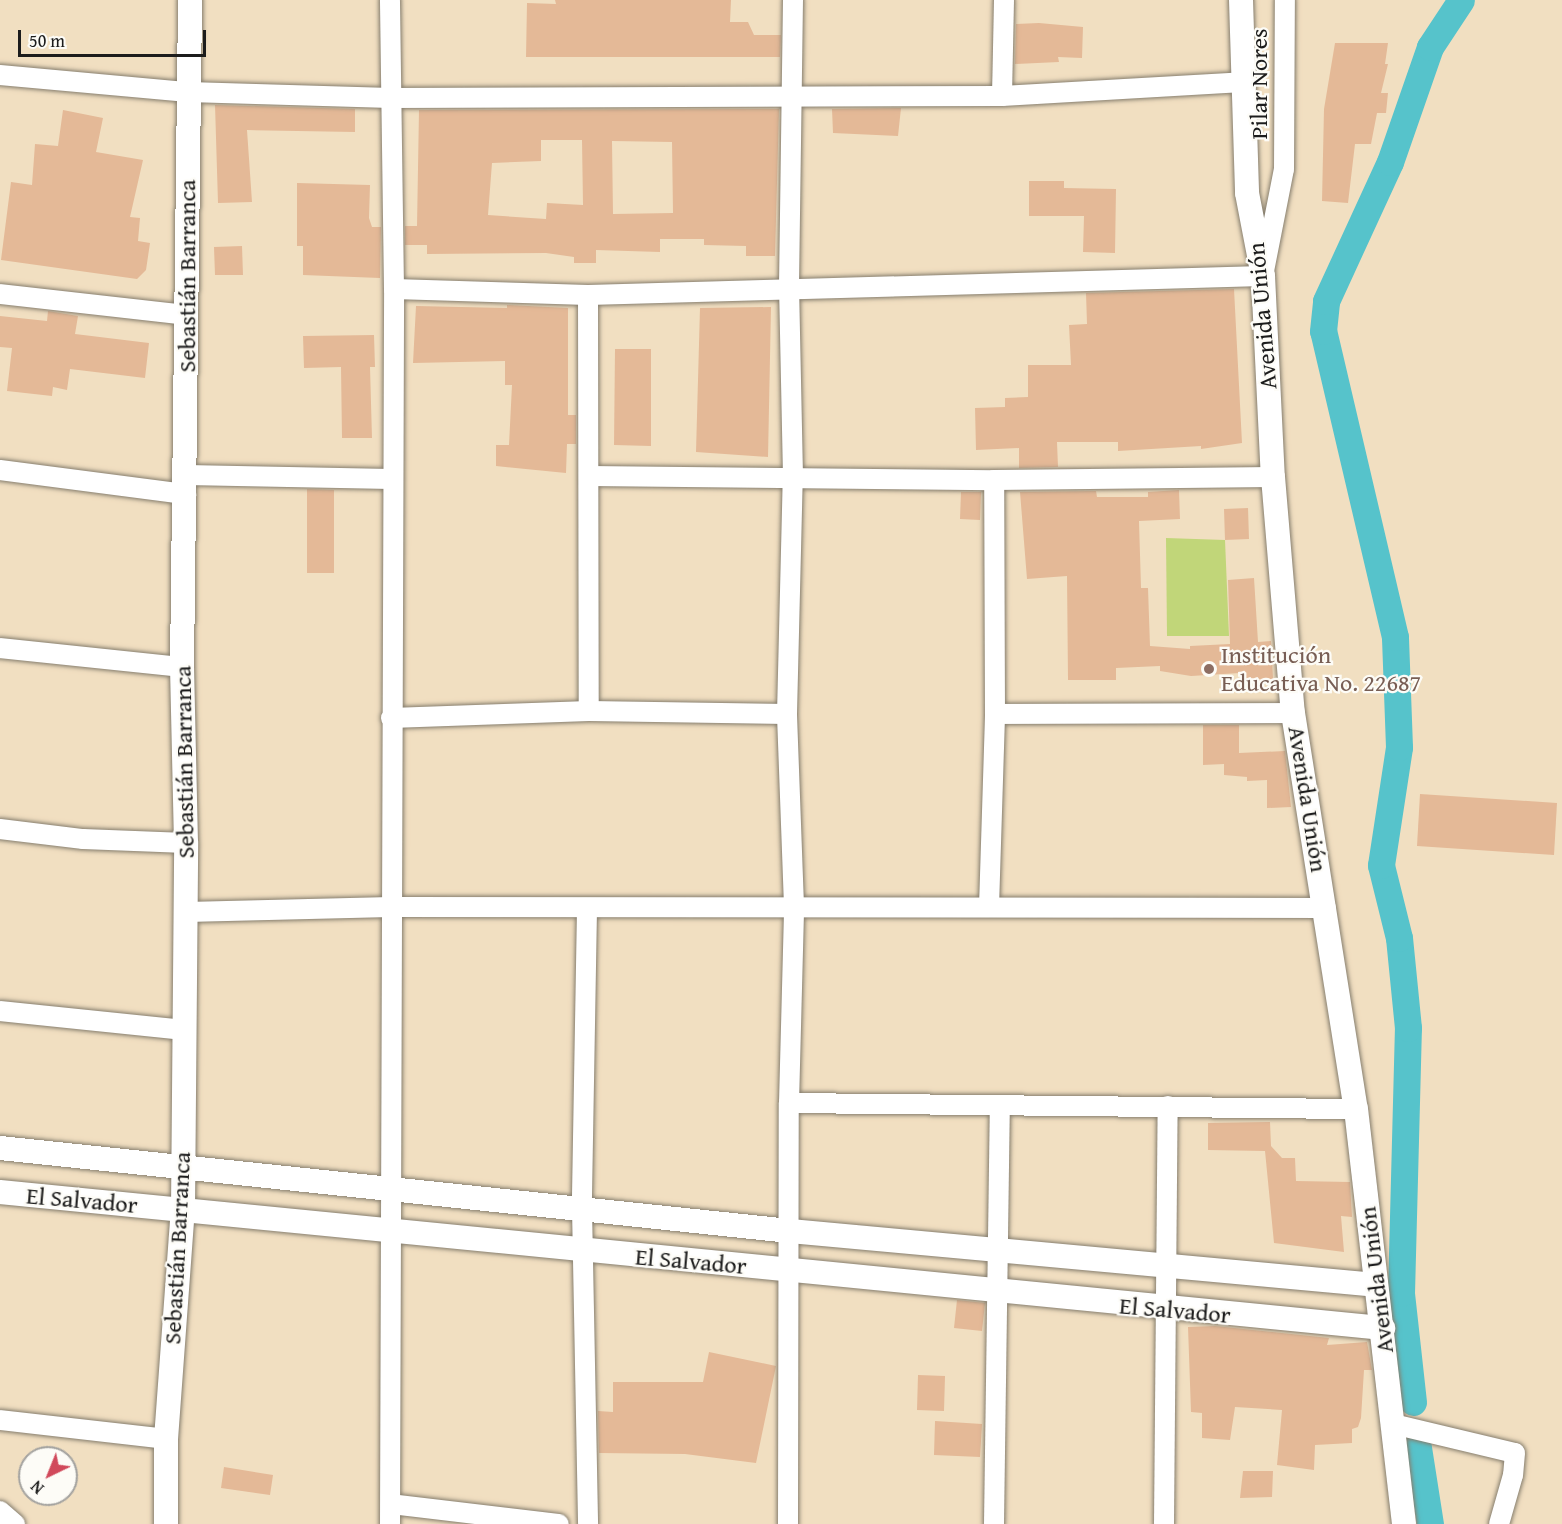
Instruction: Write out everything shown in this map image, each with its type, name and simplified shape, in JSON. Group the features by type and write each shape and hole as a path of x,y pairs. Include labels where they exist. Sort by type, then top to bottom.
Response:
{"street":[{"name":"Sebastián Barranca","path":"166,1524 166,1439 183,1209 186,843 183,667 190,0"},
{"path":"390,0 394,289 391,479 390,1524"},
{"path":"788,1524 791,1269 789,1103 794,906 787,714 793,476 789,286 793,0"},
{"path":"1002,96 1004,0"},
{"name":"Avenida Unión","path":"1241,0 1247,193 1263,276 1273,477 1293,713 1326,908 1356,1109 1404,1524"},
{"name":"Pilar Nores","path":"1263,276 1284,169 1285,0"},
{"path":"0,75 188,92 391,98 793,94 1002,96 1243,82"},
{"path":"394,289 588,295 789,286 1263,276"},
{"path":"0,294 187,315"},
{"path":"588,295 589,711"},
{"path":"0,470 186,485 391,479"},
{"path":"590,476 793,476 994,480 1273,477"},
{"path":"989,907 995,714 994,480"},
{"path":"0,648 183,667"},
{"path":"392,718 589,711 787,714"},
{"path":"995,714 1293,713"},
{"path":"0,829 83,838 186,843"},
{"path":"186,912 391,907 1326,908"},
{"path":"587,909 582,1208 588,1524"},
{"path":"0,1011 184,1030"},
{"path":"789,1103 1000,1108 1168,1106 1356,1109"},
{"path":"1164,1524 1168,1106"},
{"path":"994,1524 1000,1108"},
{"name":"El Salvador","path":"0,1148 790,1231 1167,1263 1376,1284"},
{"name":"El Salvador","path":"0,1192 584,1251 791,1269 997,1293 1383,1328"},
{"path":"0,1420 166,1439"},
{"path":"1393,1424 1515,1452 1514,1475 1498,1524"},
{"path":"391,1504 560,1524"},
{"path":"0,1511 15,1524"}],"green space":[{"path":"1166,538 1225,540 1229,636 1167,636"}],"building":[{"path":"555,0 731,0 730,22 748,22 754,35 781,35 780,57 526,57 527,3 556,4"},
{"path":"1039,23 1083,27 1082,58 1058,57 1059,62 1015,64 1016,24"},
{"path":"1335,43 1388,43 1385,64 1388,64 1381,93 1388,93 1386,113 1377,113 1371,144 1355,144 1348,203 1322,201 1324,109"},
{"path":"215,105 355,109 355,132 247,130 252,202 218,203"},
{"path":"901,108 898,136 833,133 832,109"},
{"path":"779,109 775,256 746,256 746,246 704,245 704,239 660,239 660,252 596,250 596,263 574,263 574,257 546,253 427,254 427,245 405,245 405,226 417,226 419,110","holes":["541,140 582,140 583,205 547,203 546,219 488,215 492,163 541,161","612,141 672,142 673,213 613,214"]},
{"path":"63,110 103,118 96,152 143,160 130,217 140,218 138,241 150,243 146,270 137,279 1,260 11,182 32,185 35,144 58,146"},
{"path":"1029,181 1064,181 1064,188 1116,189 1115,253 1083,252 1084,216 1029,216"},
{"path":"297,183 370,185 369,218 372,227 381,227 380,278 303,275 303,246 297,246"},
{"path":"242,246 243,275 215,275 214,247"},
{"path":"1234,289 1242,443 1201,449 1201,446 1118,451 1118,442 1057,442 1058,467 1019,468 1019,448 976,450 975,408 1005,407 1005,398 1028,397 1028,365 1071,365 1069,325 1087,324 1086,293"},
{"path":"507,305 568,308 568,415 576,415 576,444 567,444 566,473 496,466 496,445 509,445 512,385 505,385 505,361 413,363 416,306 507,308"},
{"path":"771,307 768,457 696,452 700,308"},
{"path":"48,311 78,316 75,334 149,343 145,378 70,369 67,390 53,387 52,396 7,391 12,348 0,347 0,316 47,321"},
{"path":"374,335 375,367 370,367 372,438 342,438 341,367 304,368 303,336"},
{"path":"615,349 651,349 651,446 614,445"},
{"path":"307,489 334,490 334,573 307,573"},
{"path":"1179,490 1180,519 1139,521 1141,588 1148,588 1150,646 1190,649 1190,646 1230,644 1228,580 1254,578 1258,642 1271,641 1273,679 1241,680 1240,673 1191,676 1160,671 1160,666 1116,668 1116,680 1068,680 1067,576 1027,579 1020,492 1096,491 1097,497 1148,497 1148,492"},
{"path":"961,492 981,492 980,520 960,519"},
{"path":"1248,508 1249,539 1225,540 1224,509"},
{"path":"1203,725 1239,725 1239,753 1285,751 1291,807 1267,808 1267,780 1247,781 1247,777 1224,775 1224,764 1203,765"},
{"path":"1420,794 1557,803 1554,855 1417,846"},
{"path":"1270,1122 1271,1146 1282,1158 1295,1158 1296,1181 1350,1182 1352,1217 1341,1216 1344,1252 1274,1243 1265,1151 1208,1150 1208,1123"},
{"path":"957,1300 985,1303 982,1331 954,1328"},
{"path":"1215,1326 1329,1338 1327,1345 1367,1342 1372,1370 1364,1370 1361,1418 1358,1427 1352,1429 1352,1443 1315,1445 1314,1470 1277,1465 1282,1410 1235,1407 1230,1440 1202,1438 1202,1413 1191,1412 1188,1327"},
{"path":"709,1352 776,1366 756,1463 685,1454 599,1453 598,1411 613,1412 613,1382 703,1382"},
{"path":"918,1375 945,1376 944,1411 917,1410"},
{"path":"935,1421 982,1424 980,1457 934,1455"},
{"path":"224,1467 273,1475 270,1495 221,1488"},
{"path":"1243,1471 1273,1471 1272,1497 1240,1498"}],"waterway":[{"path":"1413,1402 1401,1293 1408,1028 1399,938 1381,865 1399,747 1395,637 1323,331 1326,301 1390,162 1430,47 1461,0"},
{"path":"1417,1441 1430,1524"}],"place":[{"name":"Institución Educativa No. 22687","path":"1209,669"}]}
